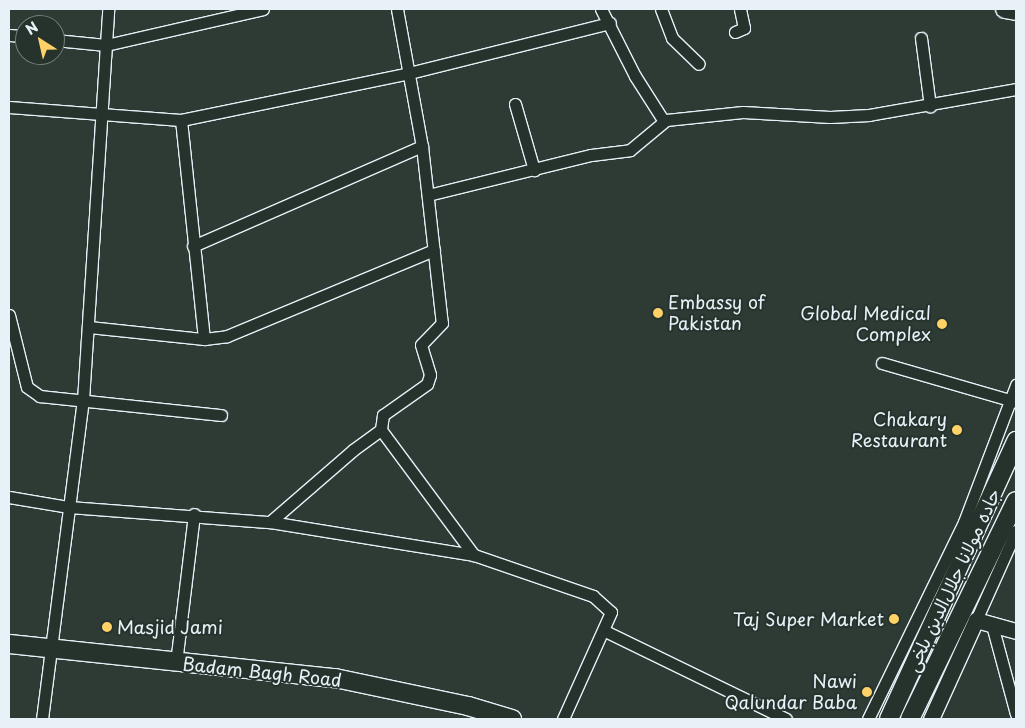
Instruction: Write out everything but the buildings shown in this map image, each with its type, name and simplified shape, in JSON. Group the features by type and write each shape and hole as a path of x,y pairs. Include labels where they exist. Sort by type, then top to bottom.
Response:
{"main road":[{"name":"جاده مولانا جلال‌الدین بلخی","path":"889,719 1016,441"},
{"name":"جاده مولانا جلال‌الدین بلخی","path":"910,719 1016,501"},
{"path":"931,719 976,620 1016,631"},
{"name":"Badam Bagh Road","path":"9,644 176,663 335,678 468,706 506,718"}],"street":[{"path":"42,719 49,649 83,400 103,114 108,9"},
{"path":"65,41 106,45 263,9"},
{"path":"397,9 422,146 442,323 421,345 430,375 427,384 383,415 381,430 474,555"},
{"path":"601,9 610,23 635,76 663,120"},
{"path":"661,9 672,38 699,64"},
{"path":"735,32 744,28 740,9"},
{"path":"9,107 181,120 409,72 610,23"},
{"path":"921,38 930,106"},
{"path":"428,195 607,152 630,150 663,120 743,112 830,117 869,115 930,106 1016,89"},
{"path":"514,104 534,170"},
{"path":"181,120 204,339"},
{"path":"193,246 422,146"},
{"path":"89,327 204,339 227,336 434,250"},
{"path":"9,315 27,388 40,396 221,415"},
{"path":"882,363 1014,401"},
{"path":"868,719 964,522 1014,401 1016,384"},
{"path":"270,522 353,450 381,430"},
{"path":"9,497 69,507 194,514 270,522 474,555 593,596 611,612 605,631 563,719"},
{"path":"176,663 194,514"},
{"path":"976,620 1016,531"},
{"path":"992,625 1016,714"},
{"path":"605,631 786,719"}],"place":[{"name":"Embassy of Pakistan","path":"658,313"},
{"name":"Global Medical Complex","path":"942,324"},
{"name":"Chakary Restaurant","path":"957,430"},
{"name":"Taj Super Market","path":"894,619"},
{"name":"Masjid Jami","path":"107,627"},
{"name":"Nawi Qalundar Baba","path":"867,692"}]}
